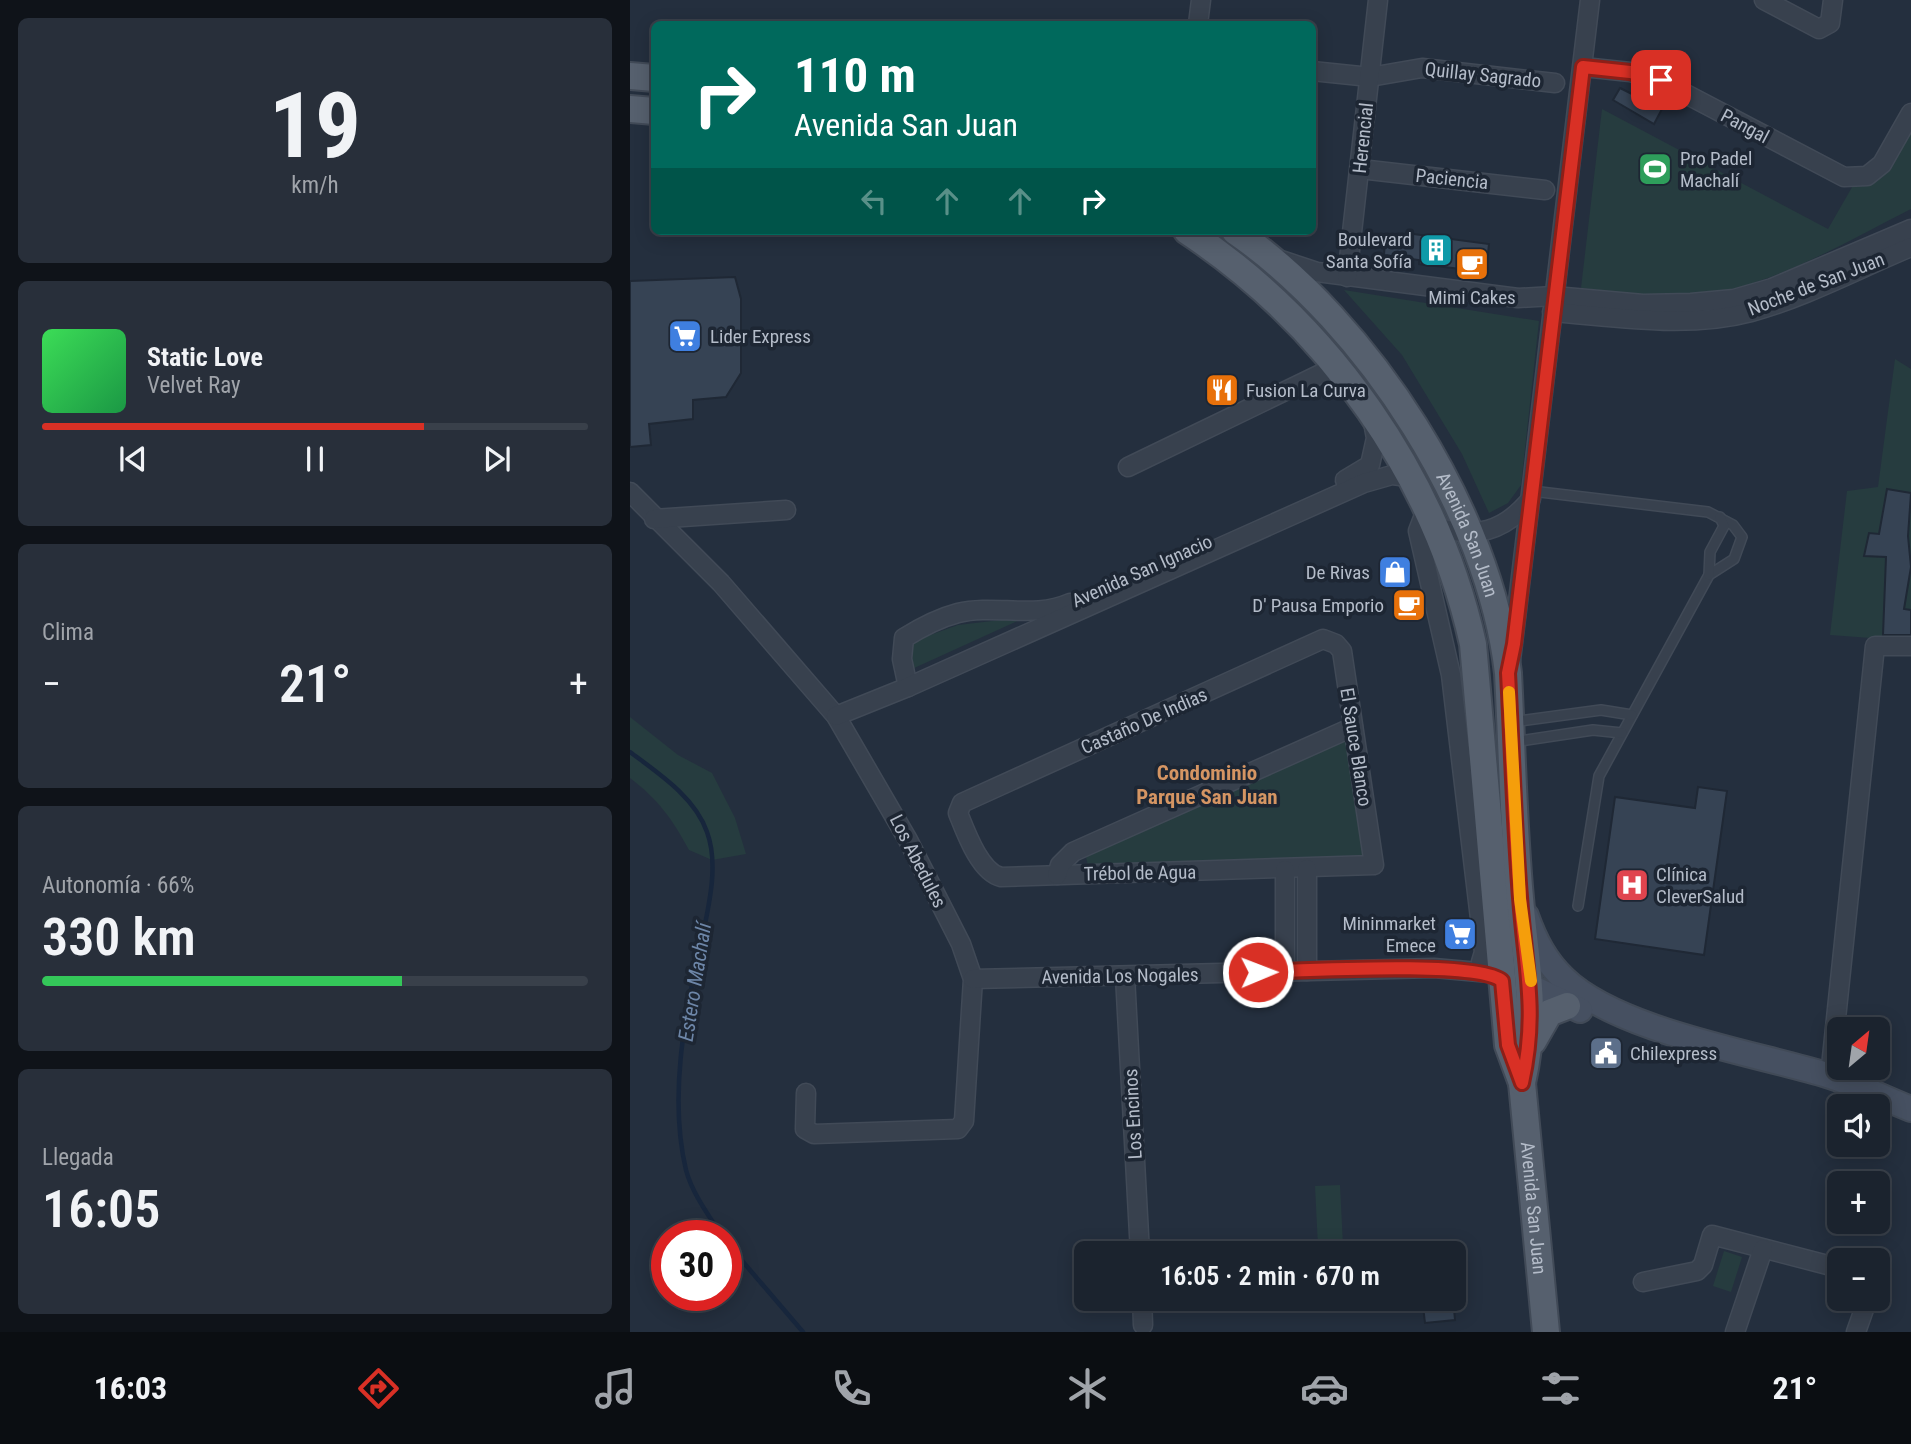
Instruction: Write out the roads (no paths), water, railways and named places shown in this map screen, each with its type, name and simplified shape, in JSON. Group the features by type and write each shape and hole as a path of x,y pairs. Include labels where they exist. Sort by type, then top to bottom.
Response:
{"main road":[{"path":"630,76 651,78"},
{"path":"630,109 651,111"},
{"name":"Avenida San Juan","path":"1192,235 1253,280 1290,313 1336,366 1371,415 1409,477 1430,519 1457,585 1473,644 1493,948 1502,981 1508,1045 1522,1083 1546,1332"},
{"name":"Avenida San Juan","path":"1246,239 1277,262 1345,331 1399,401 1424,440 1469,533 1505,645 1508,673 1520,899 1531,987 1530,1046 1522,1083"},
{"path":"1520,899 1543,955 1566,981 1590,999 1666,1031"},
{"path":"1493,948 1513,972 1531,987 1567,1006 1827,1075"},
{"path":"1530,1046 1549,1013 1567,1006"},
{"path":"1840,1080 1911,1109"}],"street":[{"path":"1198,21 1201,0"},
{"name":"Herencial","path":"1347,277 1378,0"},
{"path":"1508,673 1532,495 1590,0"},
{"path":"1764,0 1819,29 1829,23 1833,0"},
{"name":"Pangal","path":"1583,67 1645,74 1844,177 1867,176 1882,164 1911,113"},
{"name":"Quillay Sagrado","path":"1316,71 1370,77 1422,68 1555,83"},
{"name":"Paciencia","path":"1360,169 1545,190"},
{"path":"1553,304 1643,304 1734,299 1772,288 1911,229"},
{"name":"Noche de San Juan","path":"1246,239 1293,266 1347,277 1518,298 1660,320 1707,319 1751,312 1911,247"},
{"path":"1128,467 1336,366"},
{"name":"Avenida San Ignacio","path":"1219,543 1361,473 1370,465 1374,453 1376,438 1371,415"},
{"name":"Avenida San Ignacio","path":"836,716 908,687 1055,616 1219,543 1379,477 1409,477"},
{"name":"Los Abedules","path":"630,492 654,519 721,583 836,716 908,840 961,944 973,979 964,1121 958,1129 814,1134 805,1129 806,1093"},
{"path":"1430,519 1469,533 1497,528 1515,519 1532,495"},
{"path":"654,519 786,510"},
{"name":"Avenida San Ignacio","path":"908,687 902,659 904,638 922,627 959,613 1055,616"},
{"name":"El Sauce Blanco","path":"1323,639 1336,644 1342,651 1374,865"},
{"name":"Castaño De Indias","path":"965,802 1323,639"},
{"path":"1836,1017 1875,646 1911,646"},
{"path":"1057,875 1060,866 1073,852 1353,727"},
{"name":"Trébol de Agua","path":"965,802 958,808 960,817 984,866 991,874 1002,877 1285,870 1374,865"},
{"path":"1307,869 1307,971"},
{"path":"1285,870 1285,971"},
{"name":"Avenida Los Nogales","path":"1434,968 1493,948"},
{"name":"Avenida Los Nogales","path":"973,979 1434,968 1490,973 1502,981"},
{"name":"Los Encinos","path":"1125,976 1139,1241"},
{"path":"1643,1282 1697,1271 1703,1265 1712,1235 1827,1265"},
{"path":"1735,1332 1763,1249"},
{"path":"1142,1311 1143,1325"},
{"path":"1856,1332 1863,1311"}],"lane":[{"path":"1532,495 1692,509 1720,517 1740,531 1742,545 1729,564 1709,575"},
{"path":"1578,906 1596,783 1709,575 1710,552 1724,526 1720,517"},
{"path":"1511,732 1601,710 1632,715"},
{"path":"1511,732 1593,730 1622,733"}],"waterway":[{"name":"Estero Machalí","path":"630,752 664,777 685,797 701,819 711,846 711,890 684,1030 679,1115 686,1170 692,1187 712,1220"},
{"name":"Estero Machalí","path":"742,1261 803,1332"}],"place":[{"name":"Pro Padel Machalí","path":"1655,169"},
{"name":"Boulevard Santa Sofía","path":"1436,250"},
{"name":"Mimi Cakes","path":"1472,264"},
{"name":"Lider Express","path":"685,336"},
{"name":"Fusion La Curva","path":"1222,390"},
{"name":"De Rivas","path":"1395,572"},
{"name":"D' Pausa Emporio","path":"1409,605"},
{"name":"Clínica CleverSalud","path":"1632,885"},
{"name":"Mininmarket Emece","path":"1460,934"},
{"name":"Chilexpress","path":"1606,1053"}],"district":[{"name":"Condominio Parque San Juan","path":"1207,785"}]}
